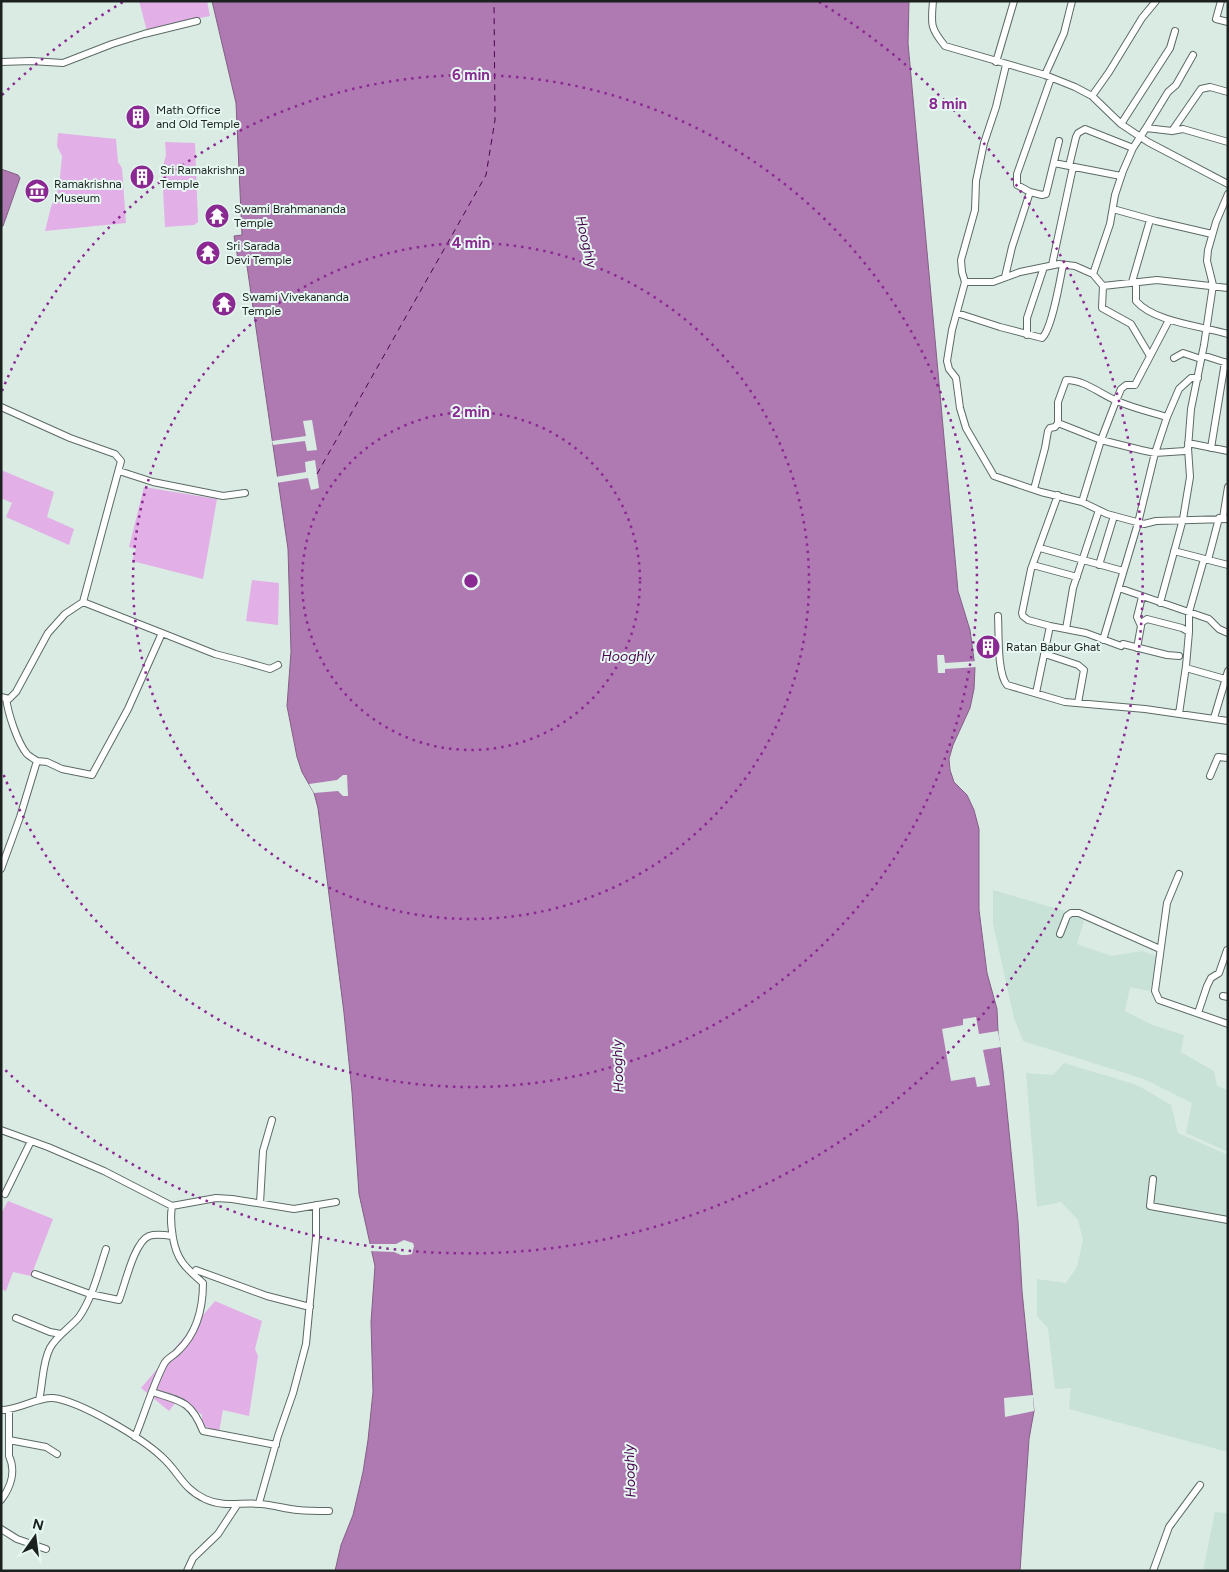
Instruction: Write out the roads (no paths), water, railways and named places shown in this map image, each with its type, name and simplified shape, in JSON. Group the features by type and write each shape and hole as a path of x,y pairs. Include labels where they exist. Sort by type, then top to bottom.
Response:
{"street":[{"path":"933,1 931,24 936,35 945,46 1048,76 1075,87 1092,96 1121,124 1140,137 1228,184"},
{"path":"996,62 1014,1"},
{"path":"1059,142 1046,194 1030,192 1017,185 1017,174 1048,76 1064,33 1072,1"},
{"path":"1092,96 1110,72 1142,18 1156,1"},
{"path":"1221,1 1216,19 1228,22"},
{"path":"1,62 31,60 63,63 112,44 197,21"},
{"path":"1121,124 1170,48 1175,31"},
{"path":"1093,274 1100,255 1121,176 1133,148 1193,55"},
{"path":"1006,65 996,107 984,143 976,181 975,210 961,260 965,282 948,349 947,361 949,370 956,378 960,408 966,428 994,476 1082,502 1114,516 1144,524 1156,521 1223,518"},
{"path":"1172,131 1201,89 1210,87 1228,92"},
{"path":"1146,128 1172,131 1183,129 1228,142"},
{"path":"1052,265 1078,133 1085,129 1133,148"},
{"path":"1054,164 1121,176"},
{"path":"1005,277 1012,247 1030,192"},
{"path":"1160,603 1183,519 1190,477 1188,446 1191,409 1202,357 1213,285 1207,261 1209,242 1228,194"},
{"path":"1113,209 1150,220 1212,234"},
{"path":"1150,220 1134,282 1136,301 1145,309 1169,320 1228,334"},
{"path":"965,282 992,282 1052,265 1075,266 1093,274 1103,286 1102,308 1131,324 1150,356"},
{"path":"957,313 1040,338 1046,333 1063,265"},
{"path":"1027,335 1027,318 1044,267"},
{"path":"1103,286 1157,280 1228,288"},
{"path":"1082,502 1101,440 1116,401 1126,385 1135,385 1169,320"},
{"path":"1174,358 1183,353 1226,362 1211,448"},
{"path":"1103,640 1138,522 1155,453 1167,417 1180,389 1191,378 1198,378"},
{"path":"1034,489 1048,431 1058,422 1058,402 1066,380 1073,380 1096,389 1116,401 1167,417"},
{"path":"1,407 70,438 115,454 121,461 84,602 65,614 48,633 16,692 9,699 4,697 8,715 27,754 37,761 47,762 62,770 92,775 128,709 162,633"},
{"path":"1058,422 1101,440 1155,453 1185,451 1188,446"},
{"path":"1188,446 1228,451"},
{"path":"119,471 153,482 223,496 245,493"},
{"path":"1179,714 1186,668 1189,612 1206,559 1223,518 1228,487"},
{"path":"1058,495 1033,565 1023,616 1028,620 1066,628 1122,645 1180,656"},
{"path":"1066,628 1073,588 1098,510"},
{"path":"1099,565 1114,516"},
{"path":"1040,548 1123,571"},
{"path":"1174,551 1228,565"},
{"path":"1033,565 1077,577"},
{"path":"1119,588 1211,620 1219,628 1228,632"},
{"path":"1141,623 1137,617 1142,597"},
{"path":"84,602 215,654 270,668 278,665"},
{"path":"998,616 1003,681 1007,686 1065,702 1228,720"},
{"path":"1137,648 1141,623 1147,618 1182,628 1188,632"},
{"path":"1036,693 1050,626"},
{"path":"1045,654 1078,665 1084,670 1078,703"},
{"path":"1186,668 1226,678"},
{"path":"1214,718 1228,671"},
{"path":"1210,776 1218,757 1228,758"},
{"path":"1,869 20,817 37,761"},
{"path":"1179,874 1167,903 1154,991 1159,1000 1228,1024"},
{"path":"1060,934 1067,916 1071,913 1079,913 1160,949"},
{"path":"1198,1013 1207,986 1211,978 1219,973 1228,949"},
{"path":"260,1203 263,1151 272,1120"},
{"path":"1,1130 104,1172 172,1206 216,1198 294,1209 336,1202"},
{"path":"5,1194 31,1141"},
{"path":"1153,1179 1150,1206 1228,1220"},
{"path":"135,1437 165,1362 178,1352 188,1339 196,1325 203,1299 203,1283 186,1268 176,1253 170,1229 172,1206"},
{"path":"259,1504 304,1356 316,1238 316,1206"},
{"path":"35,1274 90,1294 119,1300 135,1254 142,1240 150,1236 172,1236"},
{"path":"39,1400 46,1358 50,1348 81,1314 106,1249"},
{"path":"196,1270 267,1296 310,1307"},
{"path":"16,1318 50,1332 61,1334"},
{"path":"152,1392 179,1401 190,1407 198,1417 203,1431 276,1445"},
{"path":"1,1410 9,1410 51,1398 83,1407 135,1437 163,1457 186,1487 206,1499 237,1505 259,1504 298,1510 329,1511"},
{"path":"1,1500 6,1494 13,1471 9,1456 9,1410"},
{"path":"9,1440 46,1447 57,1454"},
{"path":"1153,1571 1170,1527 1200,1485"},
{"path":"186,1571 193,1558 218,1534 237,1505"},
{"path":"1,1529 17,1539 46,1549"}],"water":[{"name":"Hooghly","path":"212,1 909,1 908,43 958,591 970,630 975,667 974,689 970,708 953,745 949,759 954,782 967,795 974,810 979,829 979,910 987,973 997,1009 1034,1411 1029,1439 1020,1571 335,1571 341,1545 353,1515 368,1440 373,1392 371,1322 375,1266 359,1194 344,1013 318,808 314,793 302,772 297,757 287,706 291,652 288,549 246,259 238,259 234,236 242,235 236,103"},
{"path":"1,169 18,175 20,178 3,226 1,227"}],"place":[{"name":"Math Office and Old Temple","path":"138,117"},
{"name":"Sri Ramakrishna Temple","path":"142,177"},
{"name":"Ramakrishna Museum","path":"37,191"},
{"name":"Swami Brahmananda Temple","path":"217,216"},
{"name":"Sri Sarada Devi Temple","path":"208,253"},
{"name":"Swami Vivekananda Temple","path":"224,304"},
{"name":"Ratan Babur Ghat","path":"988,647"}]}
